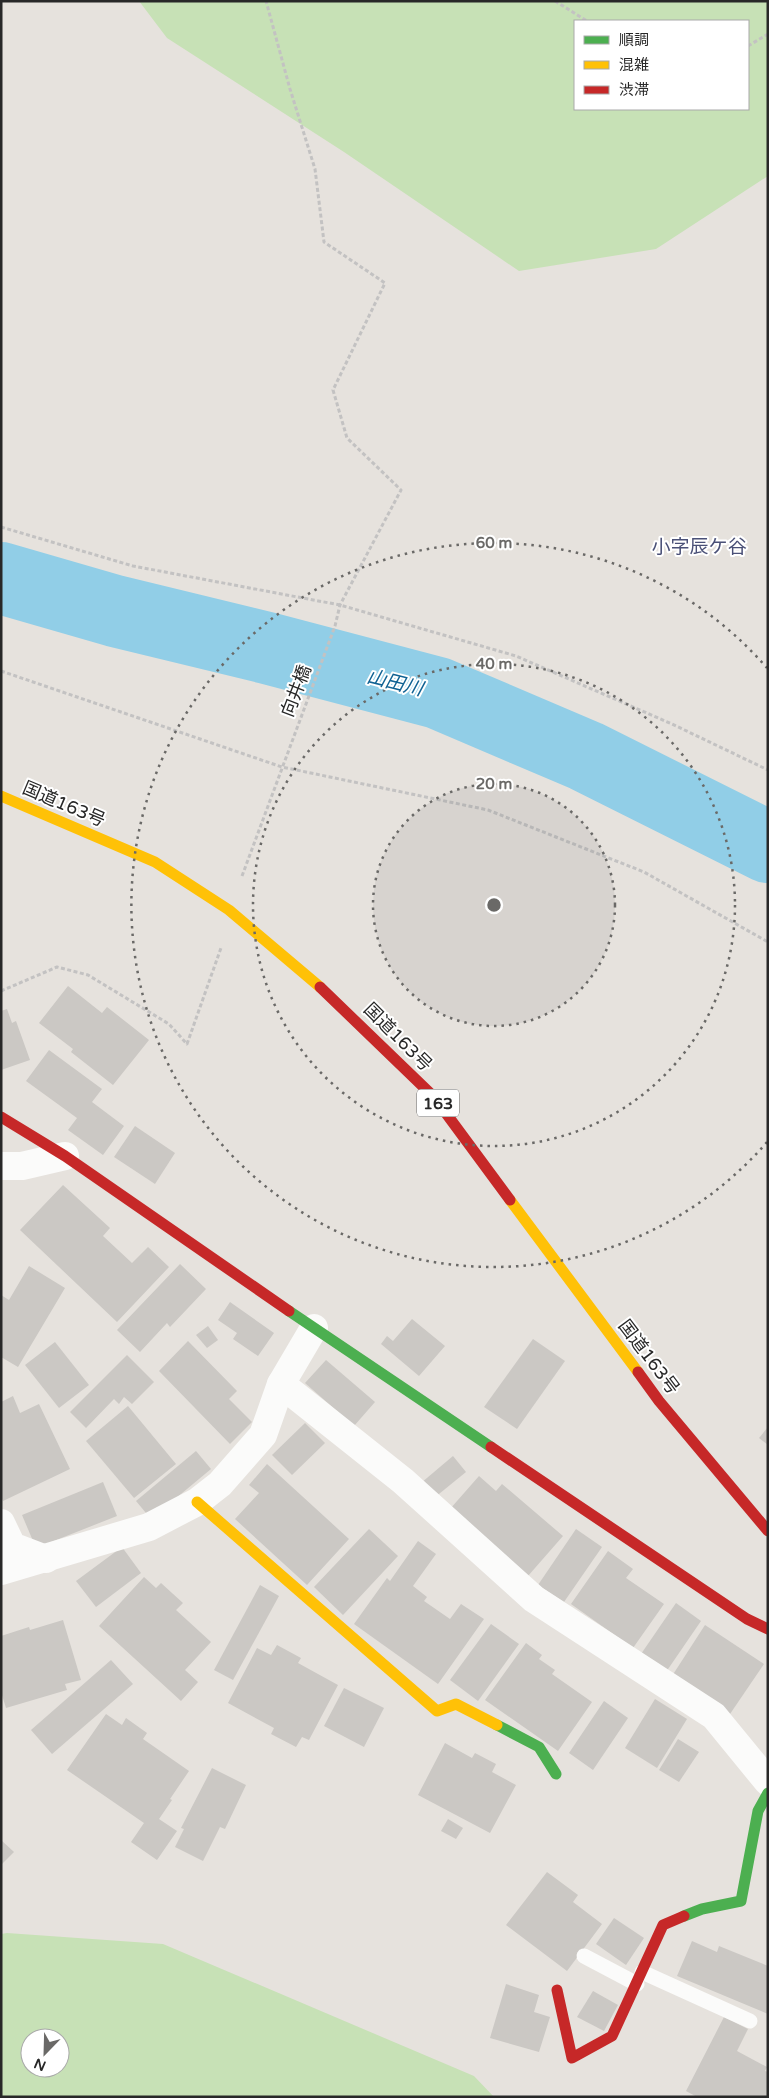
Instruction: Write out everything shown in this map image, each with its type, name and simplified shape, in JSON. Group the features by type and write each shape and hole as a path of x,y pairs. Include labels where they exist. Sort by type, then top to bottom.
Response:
{"main road":[{"name":"国道163号","path":"1,796 154,862 231,911 335,998 434,1096 659,1401 768,1530"},
{"path":"1,1117 65,1156 314,1328 747,1619 768,1629"},
{"path":"197,1502 437,1711 456,1704 540,1747 556,1774"},
{"path":"557,1990 572,2058 612,2036 663,1925 702,1909 741,1901 758,1811 768,1793"}],"street":[{"path":"1,1166 22,1166 65,1156"},
{"path":"1,1571 150,1527 197,1502 220,1484 263,1435 281,1384 314,1328"},
{"path":"281,1384 403,1481 534,1599 714,1716 768,1782"},
{"path":"1,1523 12,1546 46,1559"}],"lane":[{"path":"584,1956 750,2021"}],"path":[{"name":"向井橋","path":"1,991 57,967 88,975 169,1024 187,1044 231,911 282,767 336,626 340,605 401,490 347,438 333,390 385,283 324,242 316,169 290,89 266,1"},
{"path":"555,1 585,20"},
{"path":"749,45 768,34"},
{"path":"1,526 133,566 340,605 516,656 672,724 768,770"},
{"path":"1,671 282,767 488,810 644,872 768,942"}],"green space":[{"path":"139,1 768,1 768,176 656,249 519,271 344,152 167,38"},
{"path":"7,1933 163,1944 474,2076 494,2097 1,2097 1,1934"}],"building":[{"path":"68,986 102,1013 107,1007 149,1040 113,1085 71,1052 73,1049 39,1023"},
{"path":"7,1009 12,1023 16,1021 30,1060 1,1070 1,1011"},
{"path":"49,1050 102,1089 92,1102 124,1126 103,1155 68,1130 77,1118 26,1081"},
{"path":"135,1126 175,1153 155,1184 114,1157"},
{"path":"63,1185 110,1228 103,1236 132,1263 148,1247 169,1267 117,1322 20,1230"},
{"path":"180,1264 206,1289 170,1327 167,1323 140,1352 117,1330"},
{"path":"29,1266 65,1288 18,1367 1,1357 1,1295 9,1300"},
{"path":"230,1302 274,1333 258,1356 233,1339 237,1333 218,1320"},
{"path":"412,1319 445,1346 419,1376 381,1344 387,1336 393,1341"},
{"path":"208,1326 218,1340 207,1348 196,1335"},
{"path":"533,1339 565,1361 517,1429 484,1407"},
{"path":"188,1341 237,1391 229,1399 252,1422 230,1444 159,1371"},
{"path":"55,1342 89,1385 59,1408 25,1365"},
{"path":"127,1355 154,1382 132,1404 124,1397 119,1404 114,1399 86,1428 70,1412"},
{"path":"326,1360 375,1402 354,1426 305,1383"},
{"path":"13,1396 20,1413 39,1404 70,1469 3,1501 1,1497 1,1402"},
{"path":"128,1406 176,1464 134,1498 86,1441"},
{"path":"305,1423 325,1443 292,1475 272,1455"},
{"path":"768,1427 768,1445 759,1438"},
{"path":"196,1451 211,1469 151,1519 136,1501"},
{"path":"453,1456 466,1472 434,1498 421,1483"},
{"path":"267,1464 349,1539 307,1585 235,1519 259,1493 249,1485"},
{"path":"479,1476 496,1491 502,1484 563,1536 528,1576 450,1509"},
{"path":"103,1482 117,1516 36,1548 22,1515"},
{"path":"369,1529 398,1556 343,1615 314,1587"},
{"path":"576,1529 602,1547 564,1602 538,1585"},
{"path":"418,1541 436,1554 413,1586 427,1597 424,1601 450,1619 461,1604 484,1619 438,1684 354,1624 387,1578 390,1581"},
{"path":"122,1547 141,1573 96,1607 76,1581"},
{"path":"608,1551 633,1569 626,1578 664,1604 633,1648 571,1604"},
{"path":"144,1577 156,1588 161,1583 183,1603 176,1610 211,1642 185,1670 198,1682 181,1701 99,1626"},
{"path":"260,1585 279,1596 233,1680 214,1670"},
{"path":"676,1603 701,1621 666,1672 641,1654"},
{"path":"63,1620 81,1680 65,1684 67,1690 6,1708 1,1692 1,1636 29,1627 30,1630"},
{"path":"491,1624 519,1644 478,1701 450,1680"},
{"path":"705,1625 764,1664 730,1714 672,1676"},
{"path":"526,1643 542,1655 539,1659 555,1670 552,1674 592,1702 558,1751 485,1700"},
{"path":"277,1645 301,1658 298,1663 338,1685 309,1740 302,1737 296,1747 271,1734 274,1728 228,1703 257,1648 271,1655"},
{"path":"111,1660 133,1684 52,1754 31,1730"},
{"path":"344,1688 384,1708 364,1747 324,1726"},
{"path":"655,1699 687,1719 657,1768 625,1748"},
{"path":"604,1701 628,1718 593,1770 569,1753"},
{"path":"106,1714 122,1725 126,1718 147,1733 143,1739 189,1771 159,1819 177,1831 157,1860 131,1842 144,1823 67,1770"},
{"path":"678,1739 699,1752 679,1782 659,1770"},
{"path":"445,1743 472,1758 475,1753 496,1764 492,1772 516,1785 490,1833 418,1795"},
{"path":"212,1768 246,1785 225,1829 220,1827 203,1861 175,1847 184,1829 181,1828"},
{"path":"448,1819 463,1828 456,1839 441,1831"},
{"path":"1,1840 14,1852 1,1865"},
{"path":"547,1872 578,1895 573,1902 602,1924 567,1971 506,1925"},
{"path":"614,1918 644,1938 626,1965 596,1944"},
{"path":"692,1941 717,1952 719,1946 768,1966 768,2014 677,1976"},
{"path":"506,1984 539,1995 534,2012 550,2017 539,2052 490,2038"},
{"path":"593,1991 618,2005 604,2031 577,2017"},
{"path":"724,2017 748,2029 737,2051 767,2067 765,2071 768,2072 768,2097 697,2097 686,2091"}],"waterway":[{"name":"山田川","path":"1,578 115,611 267,648 438,693 586,756 768,847"}],"traffic: fast":[{"path":"289,1311 491,1447"},
{"path":"497,1725 539,1747 556,1774"},
{"path":"684,1916 702,1909 741,1901 758,1811 768,1793"}],"traffic: slow":[{"path":"1,796 155,862 229,910 320,987"},
{"path":"510,1200 638,1372"},
{"path":"197,1502 437,1711 456,1704 497,1725"}],"traffic: jam":[{"path":"320,987 434,1097 510,1200"},
{"path":"1,1117 65,1156 289,1311"},
{"path":"638,1372 659,1401 768,1531"},
{"path":"491,1447 747,1619 768,1629"},
{"path":"557,1990 572,2058 612,2036 663,1925 684,1916"}],"district":[{"name":"小字辰ケ谷","path":"699,546"}]}
